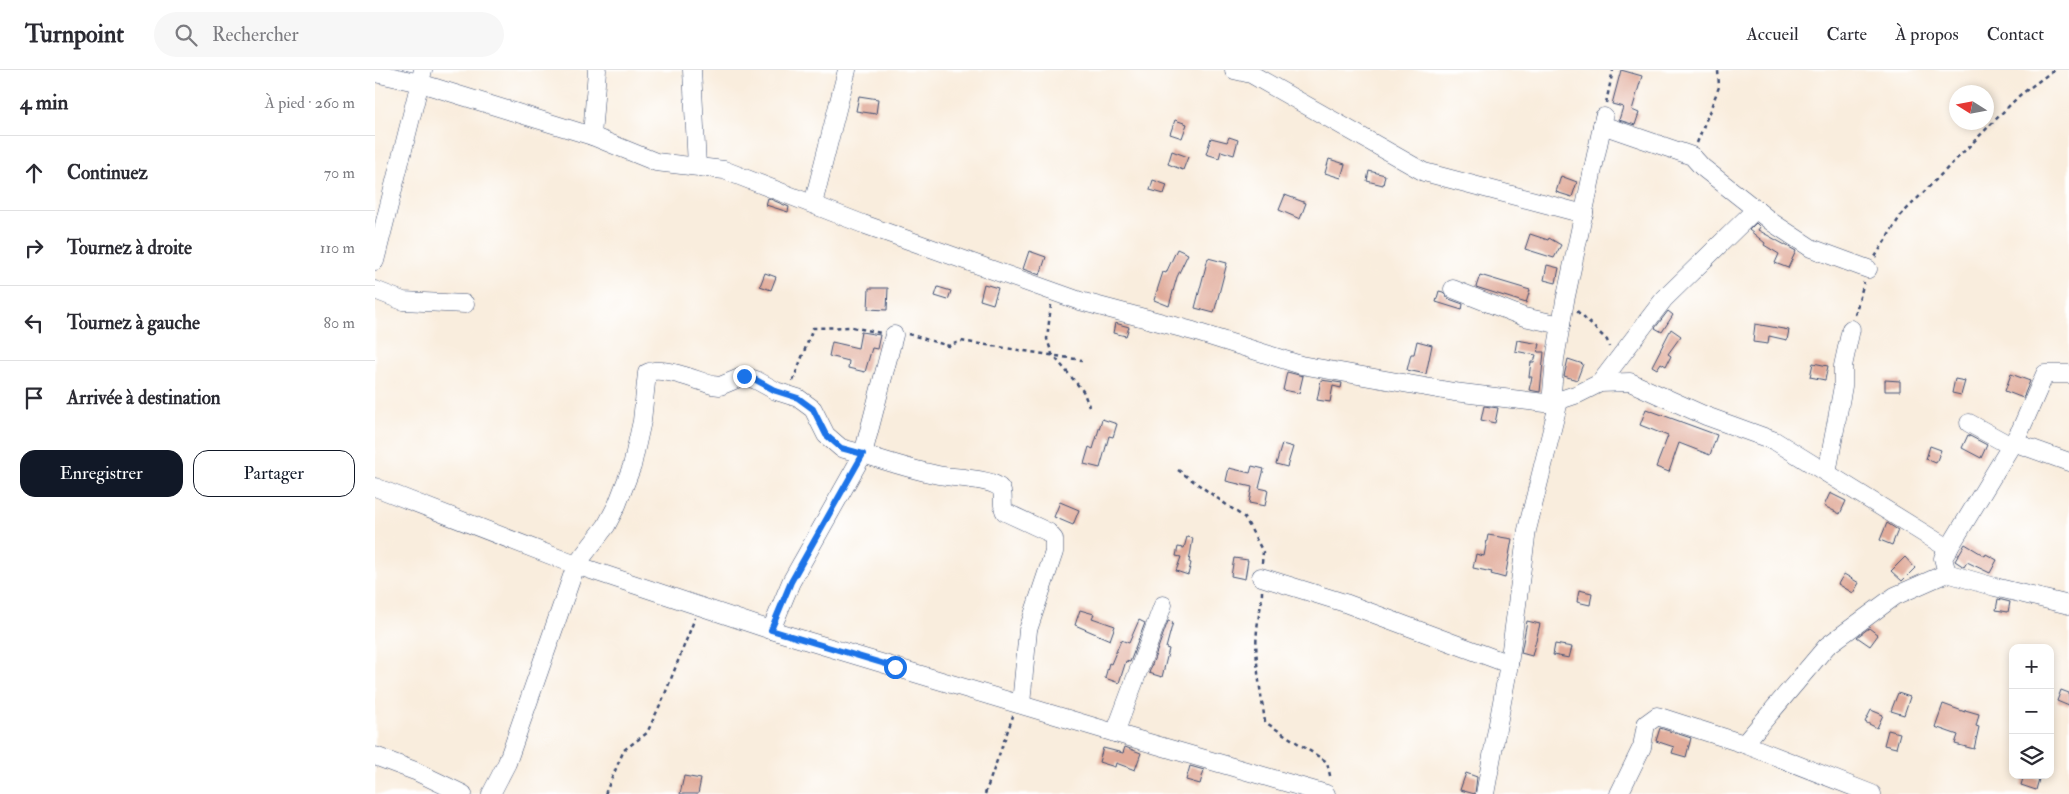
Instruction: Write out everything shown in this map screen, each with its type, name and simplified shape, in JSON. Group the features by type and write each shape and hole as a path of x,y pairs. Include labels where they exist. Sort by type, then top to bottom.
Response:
{"street":[{"path":"592,136 597,70"},
{"path":"692,70 697,166"},
{"path":"813,204 847,70"},
{"path":"1234,70 1251,74 1424,172 1584,214"},
{"path":"375,73 421,76 592,136 656,162 724,170 1080,301 1193,331 1301,365 1454,392 1555,402 1578,394 1600,382 1664,299 1756,209"},
{"path":"375,261 421,76"},
{"path":"1485,794 1509,664 1527,530 1555,402 1555,359 1565,301 1603,121 1692,156 1756,209 1811,248 1868,269"},
{"path":"1453,289 1523,317 1561,325"},
{"path":"375,290 403,301 465,304"},
{"path":"1827,473 1843,386 1843,366 1851,329"},
{"path":"771,630 791,582 863,454 894,335"},
{"path":"491,794 507,763 576,565 605,526 617,505 632,466 642,421 647,374 650,372 662,371 712,386 720,386 744,376 798,398 813,409 826,435 841,448 939,475 990,483 999,488 1002,492 1001,508 1005,512 1048,532 1054,539 1055,552 1028,630 1019,703"},
{"path":"1947,573 1943,558 2020,431 2045,374 2069,374"},
{"path":"1600,382 1631,382 1707,416 1775,441 1949,549"},
{"path":"1969,424 2012,444 2069,462"},
{"path":"375,487 576,565 771,630 1115,733 1329,790"},
{"path":"1744,744 1827,646 1895,596 1947,573 1995,588 2069,605"},
{"path":"1261,576 1345,603 1509,664"},
{"path":"1115,733 1163,605"},
{"path":"1619,794 1642,747 1646,724 1657,716 1744,744 1872,794"},
{"path":"375,756 415,771 463,794"}],"path":[{"path":"1603,121 1613,70"},
{"path":"1692,156 1719,88 1719,70"},
{"path":"1851,329 1868,269 1901,215 2020,95 2054,70"},
{"path":"1053,291 1047,339 1052,354 1083,391 1089,406"},
{"path":"1565,301 1607,340 1615,363"},
{"path":"788,394 813,328 852,327 894,335 902,332 949,346 961,341 1082,360"},
{"path":"1178,470 1245,518 1263,552 1261,576 1262,602 1257,630 1257,670 1265,722 1327,762 1329,790"},
{"path":"605,794 624,750 647,733 665,694 699,606"},
{"path":"985,794 1019,703"}],"building":[{"path":"1621,70 1642,76 1632,110 1639,113 1635,125 1619,120 1623,107 1612,104"},
{"path":"859,96 878,99 876,114 856,111"},
{"path":"1175,120 1187,124 1182,138 1170,134"},
{"path":"1229,137 1238,140 1234,155 1221,151 1219,158 1206,154 1211,138 1227,142"},
{"path":"1172,151 1188,157 1183,170 1168,164"},
{"path":"1329,159 1345,164 1341,178 1325,173"},
{"path":"1369,171 1385,175 1383,185 1367,181"},
{"path":"1561,176 1577,182 1572,197 1556,192"},
{"path":"1153,180 1167,185 1164,194 1150,190"},
{"path":"1285,195 1306,203 1300,219 1279,210"},
{"path":"768,198 789,207 788,212 766,205"},
{"path":"1756,223 1760,227 1758,230 1796,251 1788,268 1775,263 1779,254 1764,245 1765,243 1749,230"},
{"path":"1530,234 1548,240 1549,238 1561,245 1554,258 1525,249"},
{"path":"1177,249 1188,254 1177,277 1169,306 1154,300 1163,272 1166,273"},
{"path":"1029,251 1046,257 1040,275 1023,269"},
{"path":"1208,258 1227,263 1214,313 1195,308"},
{"path":"1547,265 1559,268 1556,283 1544,280"},
{"path":"765,273 776,277 771,290 760,286"},
{"path":"1480,275 1530,290 1526,303 1476,287"},
{"path":"984,284 998,288 993,304 980,300"},
{"path":"938,287 951,291 948,300 935,296"},
{"path":"869,288 888,288 887,310 868,309"},
{"path":"1439,291 1443,292 1449,299 1463,304 1462,310 1436,302"},
{"path":"1668,311 1673,315 1662,332 1655,328"},
{"path":"1115,323 1129,327 1126,336 1113,333"},
{"path":"1755,324 1789,330 1787,340 1769,336 1768,344 1753,342"},
{"path":"1671,329 1681,336 1668,354 1671,356 1666,366 1661,363 1657,369 1652,366"},
{"path":"861,332 880,335 877,349 872,348 865,372 848,368 849,361 829,356 832,342 858,348"},
{"path":"1517,340 1540,344 1538,352 1544,352 1540,392 1529,390 1532,377 1529,377 1531,362 1534,362 1536,355 1515,351"},
{"path":"1417,341 1432,345 1426,374 1407,370"},
{"path":"1568,359 1583,364 1577,380 1564,376"},
{"path":"1813,363 1828,366 1825,380 1810,377"},
{"path":"1287,372 1303,376 1299,393 1283,390"},
{"path":"2011,374 2030,381 2023,398 2005,391"},
{"path":"1955,379 1965,381 1961,395 1952,393"},
{"path":"1321,380 1342,383 1341,388 1333,386 1330,402 1317,400"},
{"path":"1885,380 1900,381 1900,391 1885,391"},
{"path":"1484,406 1498,408 1495,423 1481,420"},
{"path":"1646,409 1717,435 1710,455 1679,443 1669,472 1656,467 1668,436 1640,425"},
{"path":"1102,419 1117,424 1113,437 1109,436 1100,468 1084,464 1089,447 1093,449"},
{"path":"1968,435 1987,445 1981,458 1962,448"},
{"path":"1282,444 1293,447 1287,467 1276,464"},
{"path":"1930,446 1941,450 1936,463 1926,459"},
{"path":"1252,466 1264,469 1259,488 1268,490 1265,506 1249,503 1252,487 1226,481 1229,468 1250,473"},
{"path":"1830,493 1846,501 1840,514 1824,506"},
{"path":"1060,502 1079,510 1073,525 1054,517"},
{"path":"1887,523 1898,530 1892,545 1880,540"},
{"path":"1488,535 1512,539 1505,578 1491,574 1492,572 1473,568 1476,554 1484,556"},
{"path":"1187,537 1193,538 1188,575 1176,571 1181,557 1176,556 1178,547 1184,548"},
{"path":"1965,544 1985,556 1986,554 1997,560 1990,573 1967,562 1964,567 1955,561"},
{"path":"1905,557 1915,568 1902,581 1891,571"},
{"path":"1234,558 1248,560 1245,579 1231,576"},
{"path":"1844,574 1859,583 1853,593 1838,584"},
{"path":"1579,590 1592,593 1590,605 1577,602"},
{"path":"1998,599 2010,602 2008,612 1996,610"},
{"path":"1080,610 1094,614 1092,618 1115,626 1110,640 1075,625"},
{"path":"1139,620 1145,623 1130,662 1126,661 1119,683 1105,678 1109,663 1111,664 1121,640 1129,643"},
{"path":"1168,621 1173,622 1166,648 1169,649 1162,677 1149,673"},
{"path":"1527,621 1540,624 1532,656 1521,653"},
{"path":"1869,628 1878,635 1870,646 1857,637"},
{"path":"1555,644 1572,647 1569,658 1553,655"},
{"path":"2061,690 2069,693 2069,706 2057,701"},
{"path":"1898,693 1910,697 1904,715 1891,711"},
{"path":"1943,704 1965,712 1965,710 1979,714 1976,726 1979,727 1974,749 1955,744 1958,735 1935,727"},
{"path":"1871,710 1883,715 1877,728 1865,722"},
{"path":"1660,728 1691,738 1686,757 1672,753 1674,747 1656,741"},
{"path":"1888,730 1900,733 1896,748 1884,745"},
{"path":"1125,747 1141,753 1135,770 1116,763 1115,767 1099,762 1103,748 1123,753"},
{"path":"1190,766 1204,770 1200,784 1186,780"},
{"path":"1466,773 1477,777 1475,794 1460,790"},
{"path":"684,776 701,779 698,794 680,794"},
{"path":"2023,779 2039,779 2036,790 2021,785"}],"route":[{"path":"744,376 776,391 798,398 813,409 826,435 841,448 863,454 818,538 806,554 791,582 771,630 895,667"}]}
